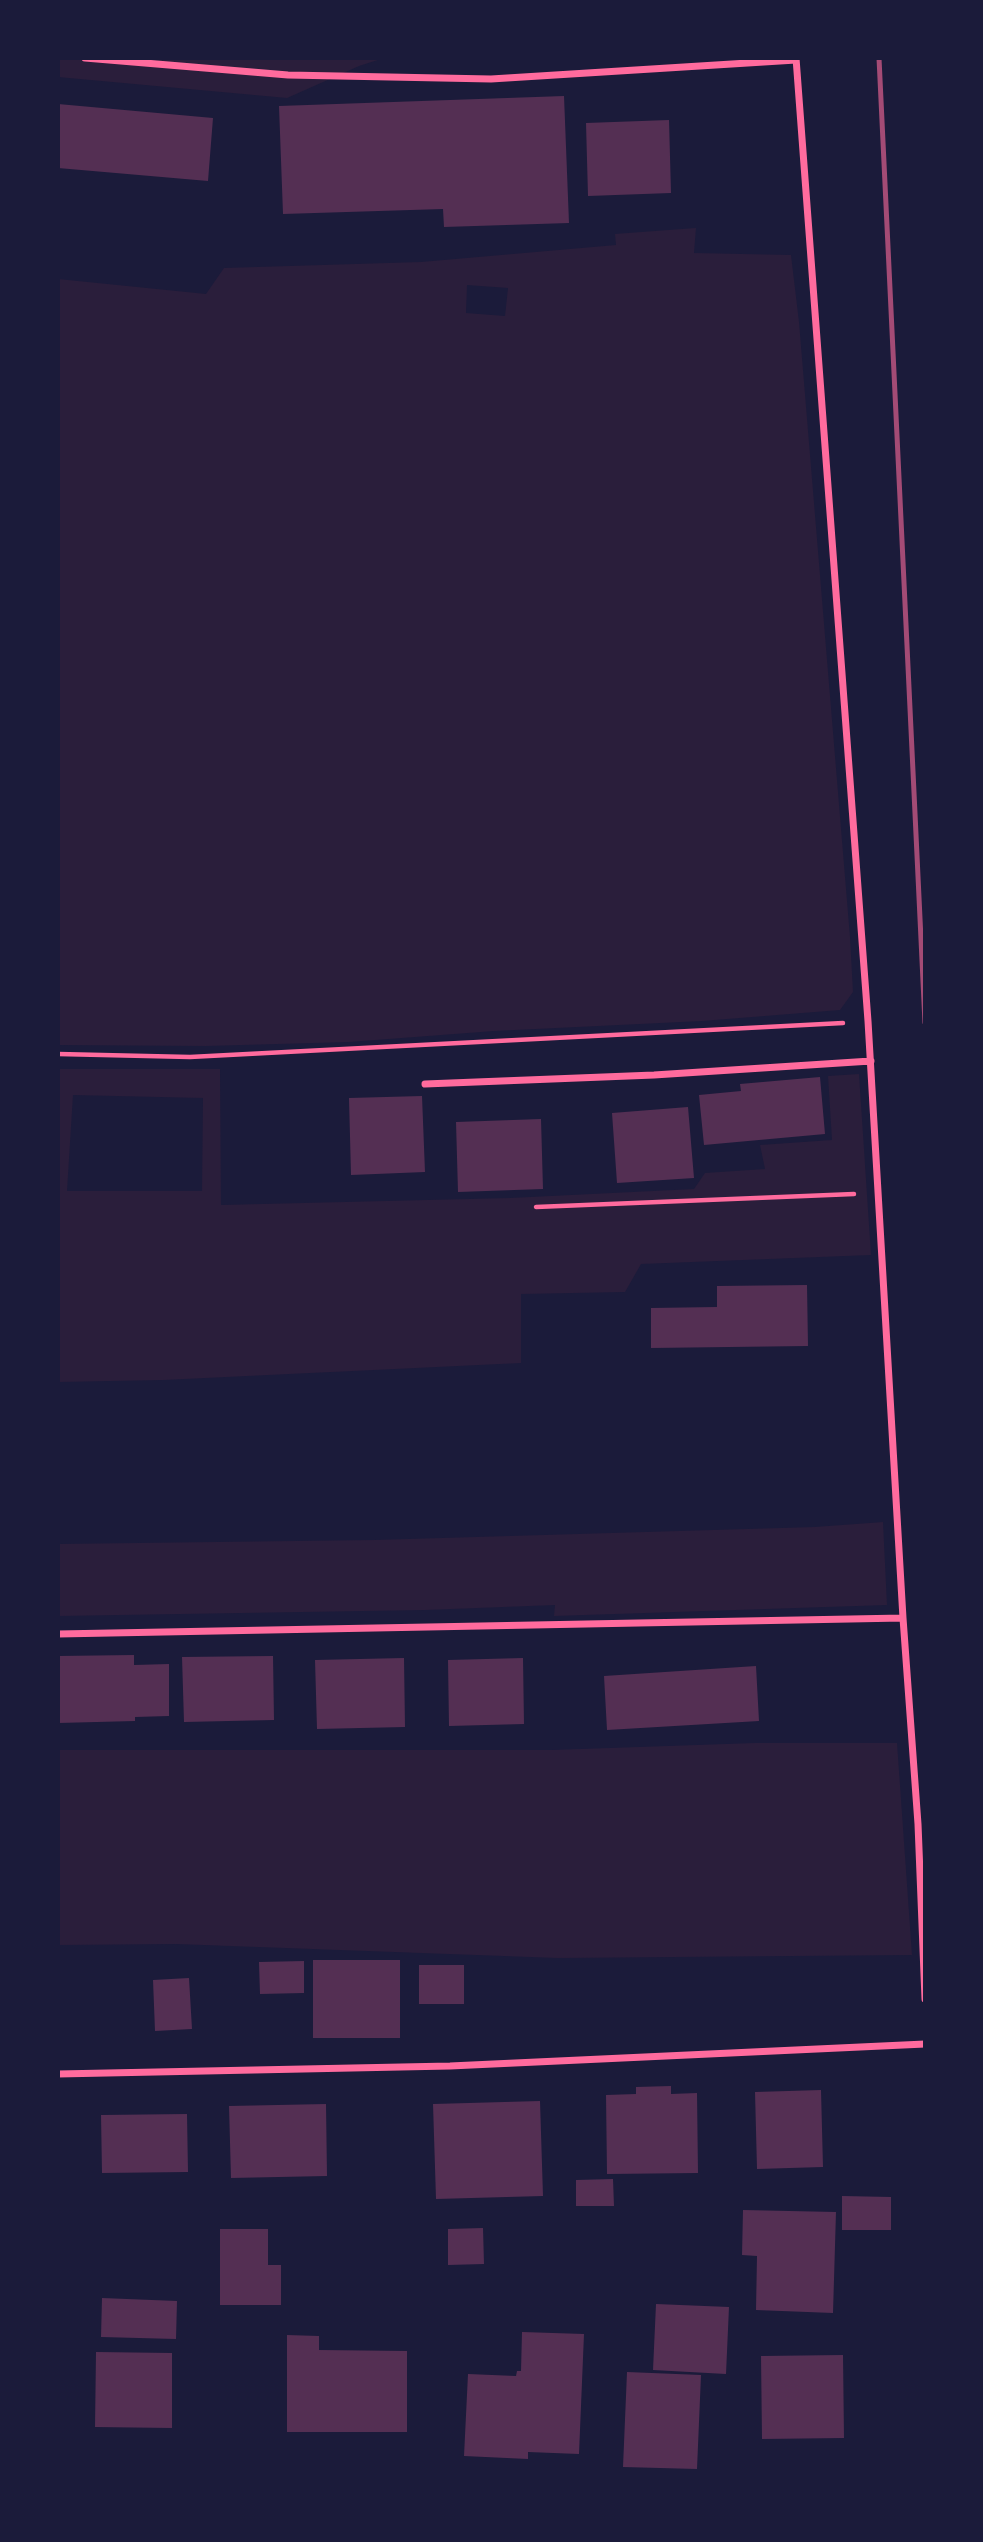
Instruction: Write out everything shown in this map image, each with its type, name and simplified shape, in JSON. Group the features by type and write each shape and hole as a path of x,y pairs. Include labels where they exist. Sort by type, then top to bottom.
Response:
{"street":[{"path":"85,58 288,75 491,79 796,59 880,1193 903,1618 918,1824 925,1999"},
{"path":"425,1084 654,1075 871,1061"},
{"path":"58,1634 903,1618"},
{"path":"58,2074 450,2066 925,2043"}],"path":[{"path":"58,1054 190,1057 868,1021"},
{"path":"536,1207 880,1193"}],"shaded area":[{"path":"58,58 384,58 359,66 287,98 58,77"},
{"path":"696,228 694,253 791,255 799,322 853,992 840,1010 702,1021 494,1031 349,1042 206,1046 58,1045 58,279 206,294 224,268 421,262 616,245 615,234","holes":["467,285 508,288 505,316 466,313"]},
{"path":"58,1069 220,1069 221,1205 510,1198 694,1189 705,1173 765,1169 760,1145 832,1140 828,1076 859,1074 871,1255 641,1264 625,1292 521,1294 521,1363 163,1380 58,1382","holes":["73,1095 203,1098 202,1191 67,1191"]},
{"path":"883,1522 887,1605 554,1616 555,1605 425,1610 58,1616 58,1544 374,1540 815,1527"},
{"path":"755,1743 897,1743 912,1955 558,1958 176,1944 58,1945 58,1750 552,1750"}],"building":[{"path":"564,96 569,223 444,227 443,209 283,214 279,106"},
{"path":"58,104 213,118 208,181 58,168"},
{"path":"669,120 671,193 588,196 586,123"},
{"path":"820,1077 825,1134 704,1145 699,1095 741,1091 740,1084"},
{"path":"422,1096 425,1172 351,1175 349,1098"},
{"path":"688,1107 694,1178 617,1183 612,1113"},
{"path":"541,1119 543,1189 458,1192 456,1122"},
{"path":"807,1285 808,1346 651,1348 651,1308 717,1307 717,1286"},
{"path":"134,1655 134,1665 169,1664 169,1716 135,1717 135,1721 58,1723 58,1656"},
{"path":"273,1656 274,1720 184,1722 182,1657"},
{"path":"404,1658 405,1727 317,1729 315,1660"},
{"path":"523,1658 524,1724 449,1726 448,1660"},
{"path":"756,1666 759,1721 607,1730 604,1676"},
{"path":"313,1960 400,1960 400,2038 313,2038"},
{"path":"304,1961 304,1993 260,1994 259,1962"},
{"path":"419,1965 464,1965 464,2004 419,2004"},
{"path":"189,1978 192,2029 155,2031 153,1980"},
{"path":"671,2086 671,2094 697,2093 698,2173 607,2174 606,2095 636,2094 636,2087"},
{"path":"821,2090 823,2167 757,2169 755,2092"},
{"path":"540,2101 543,2196 436,2199 433,2104"},
{"path":"326,2104 327,2176 231,2178 229,2106"},
{"path":"187,2114 188,2172 102,2173 101,2115"},
{"path":"613,2179 614,2206 576,2206 576,2180"},
{"path":"842,2196 891,2197 891,2230 842,2230"},
{"path":"743,2210 836,2212 833,2313 756,2310 757,2256 742,2255"},
{"path":"483,2228 484,2264 448,2265 448,2229"},
{"path":"220,2229 268,2229 268,2265 281,2265 281,2305 220,2305"},
{"path":"102,2298 177,2301 176,2339 101,2337"},
{"path":"656,2304 729,2307 726,2374 653,2370"},
{"path":"522,2332 584,2334 579,2454 528,2452 528,2459 464,2456 468,2374 516,2376 517,2371 521,2371"},
{"path":"287,2335 319,2336 319,2350 407,2351 407,2432 287,2432"},
{"path":"96,2352 172,2353 172,2428 95,2427"},
{"path":"843,2355 844,2438 762,2439 761,2356"},
{"path":"627,2372 701,2375 697,2469 623,2467"}],"railway":[{"path":"879,58 925,1023"}]}
